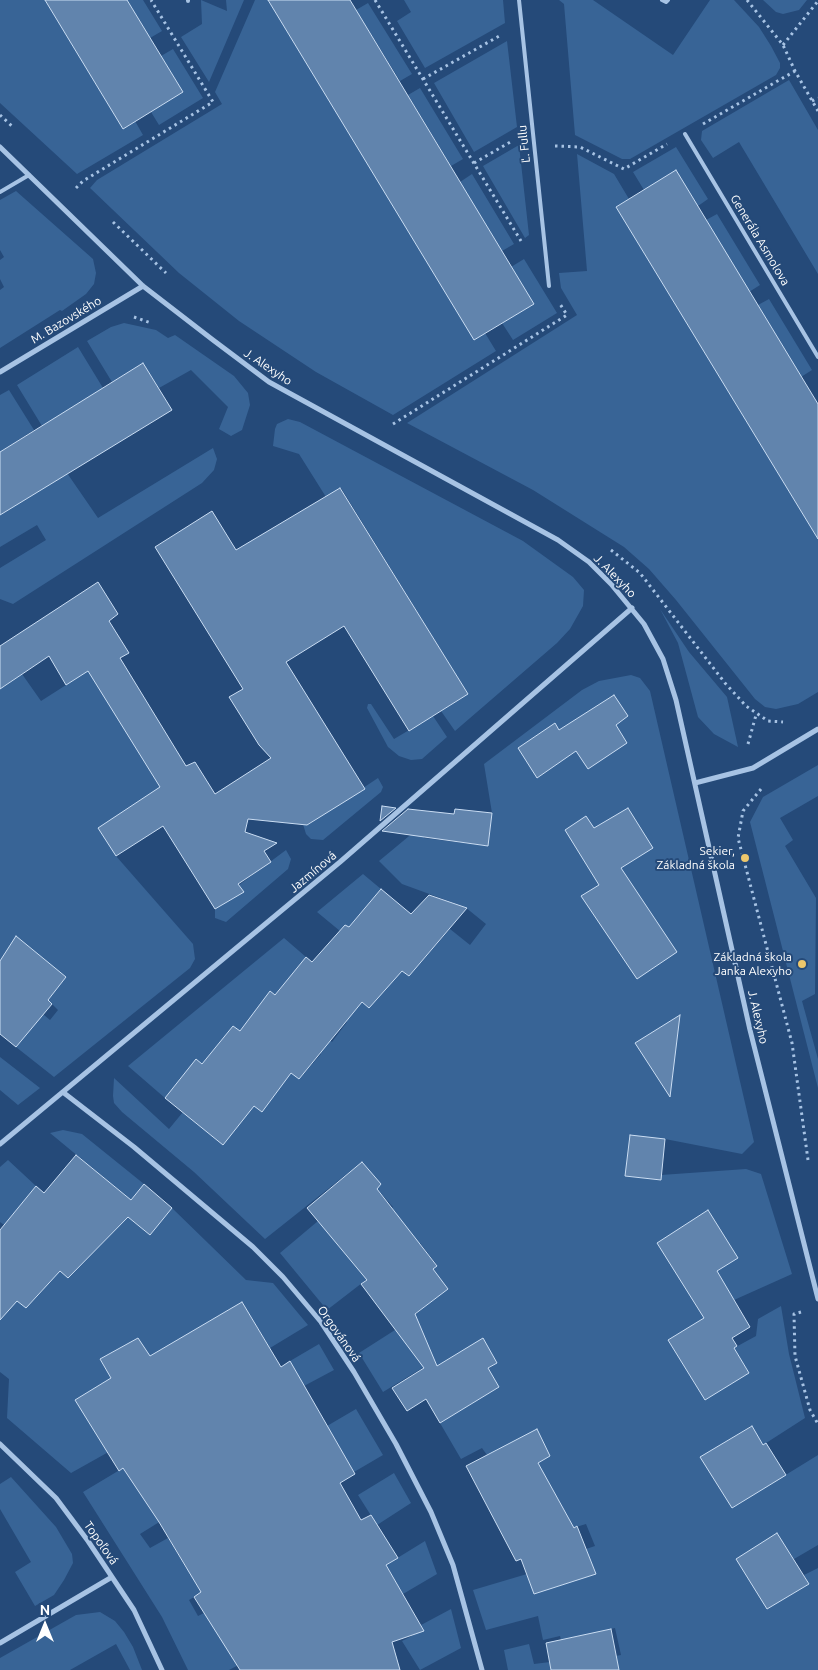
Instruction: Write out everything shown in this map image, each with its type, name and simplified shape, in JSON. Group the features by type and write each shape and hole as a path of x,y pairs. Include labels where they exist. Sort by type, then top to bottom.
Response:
{"street":[{"name":"J. Alexyho","path":"0,147 143,286 269,382 558,540 589,562 632,608 648,630 663,659 676,700 750,1030 818,1299"},
{"name":"M. Bazovského","path":"0,372 143,286"},
{"name":"Jazmínová","path":"0,1144 64,1093 340,862 632,608"},
{"path":"695,783 753,768 818,729"},
{"name":"Orgovánová","path":"64,1093 134,1147 253,1247 283,1277 321,1322 354,1372 396,1444 431,1512 453,1565 482,1670"},
{"name":"Topoľová","path":"0,1444 56,1498 134,1610 162,1670"},
{"path":"0,1643 112,1577"}],"lane":[{"name":"Ľ. Fullu","path":"519,0 549,286"},
{"name":"Generála Asmolova","path":"685,134 818,356"},
{"path":"0,192 29,175"}],"path":[{"path":"76,188 82,181 213,102 151,0"},
{"path":"375,0 524,245"},
{"path":"747,0 783,45 818,111"},
{"path":"783,45 818,1"},
{"path":"815,6 818,11"},
{"path":"423,79 521,23"},
{"path":"812,101 818,98"},
{"path":"474,163 532,129"},
{"path":"388,427 567,315 549,286"},
{"path":"747,747 756,715"},
{"path":"760,790 743,811 738,838 792,1043 809,1166"},
{"path":"803,1312 794,1314 795,1356 810,1410 818,1424"}],"shaded area":[{"path":"0,0 45,0 123,129 135,121 143,135 77,174 0,103"},
{"path":"127,0 143,0 162,31 150,38"},
{"path":"201,0 227,11 226,0 244,0 209,82 181,37 202,24"},
{"path":"255,0 268,0 474,339 485,333 496,351 393,415 316,372 239,321 179,273 90,188 97,180 222,104 215,92"},
{"path":"404,0 503,0 505,23 425,68 397,21 411,12"},
{"path":"559,0 593,0 673,55 710,0 734,0 759,27 780,63 780,68 776,75 630,159 622,159 575,135 564,4"},
{"path":"763,0 807,0 799,10 783,14 776,12"},
{"path":"368,3 412,74 400,81 356,10"},
{"path":"507,41 517,127 474,152 434,83"},
{"path":"173,49 203,98 159,125 151,112 183,92 161,56"},
{"path":"789,80 818,130 818,274 739,142 713,158 701,140 702,131"},
{"path":"420,88 463,159 451,166 408,95"},
{"path":"519,145 529,235 525,238 483,166"},
{"path":"676,147 708,199 698,206 644,190 633,172"},
{"path":"577,154 614,174 629,199 616,207 818,539 818,692 798,704 776,709 765,707 755,699 676,600 649,569 624,547 533,490 407,423 577,315 561,288 559,273 587,271"},
{"path":"472,174 514,244 502,251 460,182"},
{"path":"16,191 93,259 96,273 94,284 86,294 62,311 60,310 0,348 0,290 4,287 0,279 0,260 4,257 0,250 0,200"},
{"path":"717,214 760,285 749,292 706,220"},
{"path":"524,259 557,313 513,340 502,323 534,304 511,267"},
{"path":"769,299 812,370 801,377 758,305"},
{"path":"124,323 156,330 168,338 175,335 234,376 248,393 250,405 242,430 231,436 219,429 228,407 191,370 159,388 143,363 112,382 87,341 111,327"},
{"path":"78,347 103,388 42,426 17,385"},
{"path":"9,390 34,430 0,452 0,395"},
{"path":"288,419 300,422 523,541 573,577 584,590 583,606 570,629 557,643 455,731 441,711 468,694 341,488 326,497 299,454 273,446 277,424"},
{"path":"213,448 217,459 214,470 202,483 13,604 0,599 0,568 46,540 37,525 0,547 0,515 67,473 98,518"},
{"path":"660,609 689,652 727,697 738,747 714,734 698,717 678,643"},
{"path":"88,671 188,810 158,829 140,802 99,828 116,856 193,944 195,959 190,968 54,1077 16,1047 32,1005 50,1020 58,1010 48,1000 66,977 16,937 0,978 0,682 4,687 22,674 41,701"},
{"path":"631,675 640,678 650,691 754,1142 742,1154 665,1139 626,1176 660,1180 661,1175 746,1169 761,1174 792,1274 734,1300 668,1340 705,1400 749,1373 734,1348 756,1336 758,1319 781,1306 789,1354 805,1418 763,1445 751,1426 701,1457 732,1508 818,1455 818,1545 794,1559 782,1541 754,1557 750,1550 737,1559 767,1609 809,1584 804,1575 818,1568 818,1670 619,1670 616,1656 621,1655 615,1628 561,1640 560,1636 543,1640 538,1616 486,1630 473,1590 527,1574 534,1594 595,1574 586,1549 595,1546 586,1524 566,1530 538,1463 550,1456 537,1430 487,1455 482,1448 461,1459 440,1423 499,1387 488,1369 497,1363 483,1339 437,1366 434,1361 383,1392 359,1353 395,1330 448,1289 433,1269 437,1265 420,1243 377,1276 375,1273 327,1310 280,1253 318,1221 342,1250 393,1207 377,1189 381,1184 362,1162 265,1239 194,1172 122,1112 114,1103 114,1078 169,1129 183,1112 223,1145 241,1096 262,1112 278,1090 271,1083 277,1061 299,1079 321,1054 312,1045 314,1027 332,1042 347,1022 341,1016 349,992 369,1008 386,957 409,976 450,929 470,945 486,924 465,907 402,884 379,861 426,822 424,838 488,846 492,813 484,764 582,690 599,681"},
{"path":"368,704 371,704 394,739 433,716 447,737 422,759 411,760 399,756 388,747 367,708"},
{"name":"Základná škola Janka Alexyho","path":"818,765 818,796 780,818 793,840 785,846 816,898 815,994 802,1001 818,1059 818,1088 750,822 763,797"},
{"path":"378,778 383,787 381,792 323,840 311,839 306,834 298,808 309,824"},
{"path":"286,850 291,859 288,869 226,922 215,918 215,909 243,892 239,885"},
{"path":"363,874 381,889 349,927 345,925 340,931 317,912"},
{"path":"284,938 306,957 275,995 270,991 240,1031 233,1026 202,1064 196,1059 165,1098 128,1066"},
{"path":"0,1057 40,1088 18,1105 0,1090"},
{"path":"63,1130 82,1134 144,1184 131,1200 50,1133"},
{"path":"8,1160 36,1186 4,1225 0,1222 0,1167"},
{"path":"172,1208 246,1280 273,1283 308,1325 270,1348 242,1302 149,1357 138,1338 100,1359 111,1378 75,1400 91,1425 121,1445 71,1473 7,1418 9,1379 0,1372 0,1320 6,1313 0,1302 9,1293 26,1308 43,1290 51,1264 68,1278 128,1217 150,1235"},
{"path":"319,1344 334,1370 304,1386 290,1361"},
{"path":"356,1409 383,1455 354,1472 327,1426"},
{"path":"123,1468 144,1499 169,1516 140,1534 150,1548 168,1538 186,1568 230,1542 218,1583 189,1600 198,1616 204,1613 248,1660 229,1670 188,1670 162,1617 83,1492"},
{"path":"394,1473 411,1503 377,1525 358,1495"},
{"path":"11,1477 56,1527 72,1554 73,1563 54,1595 35,1606 15,1572 31,1562 0,1509 0,1484"},
{"path":"425,1541 437,1574 403,1594 386,1565"},
{"path":"451,1609 461,1648 420,1670 402,1641 423,1630 421,1625"},
{"path":"100,1612 115,1621 124,1632 133,1647 142,1670 130,1670 116,1644 70,1670 0,1670 0,1658 76,1615"},
{"path":"529,1644 534,1664 550,1662 551,1670 508,1670 504,1650"}],"building":[{"path":"45,0 127,0 183,92 123,129"},
{"path":"268,0 350,0 534,304 474,340"},
{"path":"676,170 818,404 818,539 616,207"},
{"path":"143,363 172,410 0,515 0,452"},
{"path":"340,488 468,694 409,731 344,626 286,662 365,789 307,825 248,819 245,832 277,843 264,851 271,862 238,884 244,892 215,909 163,826 116,856 98,828 160,787 88,671 66,685 49,656 0,689 0,646 98,582 118,614 109,621 129,653 120,658 186,766 195,762 215,794 271,758 259,745 229,697 243,689 155,547 212,511 236,550"},
{"path":"614,695 628,716 616,725 627,743 588,769 576,751 537,778 518,748 555,723 559,730"},
{"path":"382,806 396,808 380,821"},
{"path":"628,808 653,848 621,868 677,952 637,979 581,896 599,885 565,830 586,816 594,828"},
{"path":"408,809 454,814 455,809 492,813 488,846 382,831"},
{"path":"381,889 411,914 429,895 467,908 409,976 402,971 369,1008 362,1002 299,1079 291,1073 262,1112 254,1106 223,1145 165,1098 196,1059 202,1064 233,1026 240,1031 270,991 275,995 306,957 312,962 345,925 349,927"},
{"path":"16,936 66,977 48,1000 52,1004 16,1047 0,1034 0,961"},
{"path":"680,1015 670,1097 635,1043"},
{"path":"630,1135 665,1139 661,1180 625,1176"},
{"path":"76,1155 131,1200 144,1184 172,1208 150,1235 128,1217 68,1278 60,1271 26,1308 17,1301 0,1320 0,1230 36,1186 44,1193"},
{"path":"362,1162 381,1184 377,1189 437,1266 433,1269 448,1289 415,1314 437,1366 483,1338 497,1363 488,1368 499,1387 440,1423 426,1399 407,1411 392,1388 424,1368 361,1284 367,1280 307,1208"},
{"path":"708,1210 738,1258 717,1271 750,1327 732,1338 737,1346 734,1348 749,1373 705,1400 668,1340 704,1318 657,1243"},
{"path":"242,1302 281,1367 290,1361 355,1474 340,1483 361,1520 371,1515 398,1558 386,1565 424,1631 392,1642 400,1670 240,1670 194,1597 201,1592 159,1522 123,1468 119,1471 75,1400 111,1378 100,1359 138,1338 150,1356"},
{"path":"752,1426 763,1445 766,1443 786,1475 732,1508 700,1457"},
{"path":"537,1429 550,1456 538,1463 574,1528 577,1526 596,1574 534,1594 521,1559 516,1561 466,1466"},
{"path":"777,1533 809,1584 767,1609 736,1559"},
{"path":"611,1629 619,1670 551,1670 546,1643"}],"place":[{"name":"Sekier, Základná škola","path":"745,858"},
{"name":"Základná škola Janka Alexyho","path":"802,964"}]}
